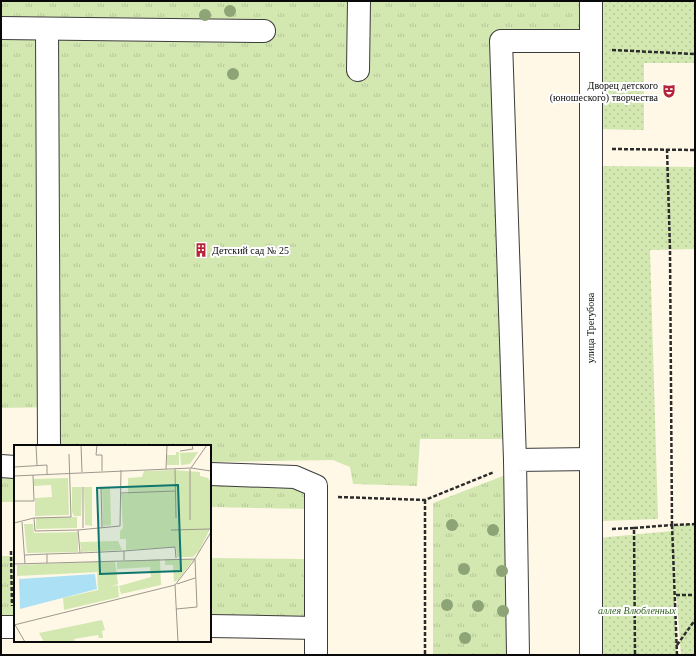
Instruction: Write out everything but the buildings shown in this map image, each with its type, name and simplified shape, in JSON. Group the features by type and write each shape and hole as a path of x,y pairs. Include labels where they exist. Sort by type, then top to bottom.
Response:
{"street":[{"path":"358,70 359,1"},
{"name":"улица Трегубова","path":"591,1 591,655"},
{"path":"1,28 264,31"},
{"path":"47,29 49,445"},
{"path":"518,655 515,461 501,41 591,45"},
{"path":"515,461 591,459"},
{"path":"1,466 14,467"},
{"path":"211,474 295,477 316,486 316,655"},
{"path":"211,626 316,628"}],"path":[{"path":"591,45 695,54"},
{"path":"590,149 695,150"},
{"path":"667,150 670,257 672,525 676,595 677,655"},
{"path":"316,496 425,500 515,461"},
{"path":"425,500 425,655"},
{"path":"591,530 695,524"},
{"path":"634,528 635,655"},
{"path":"9,627 11,551"},
{"path":"676,595 695,595"},
{"path":"676,645 695,620"}],"green space":[{"path":"1,1 580,1 579,35 494,34 506,439 420,439 417,486 353,484 350,467 333,460 211,462 211,445 57,445 58,407 1,408"},
{"path":"596,1 695,1 695,63 644,63 644,130 594,129"},
{"path":"595,166 695,167 695,249 650,250 658,519 602,521"},
{"path":"1,473 14,474 14,502 1,502"},
{"path":"508,474 510,655 433,655 433,503"},
{"path":"211,481 286,484 305,492 310,509 211,507"},
{"name":"аллея Влюбленных","path":"695,524 695,655 681,655 674,565 677,655 598,655 598,538 672,531 672,525"},
{"path":"1,556 14,556 14,623 1,623"},
{"path":"211,558 306,559 306,623 211,623"}],"place":[{"name":"Дворец детского (юношеского) творчества","path":"669,91"},
{"name":"Детский сад № 25","path":"201,250"}]}
